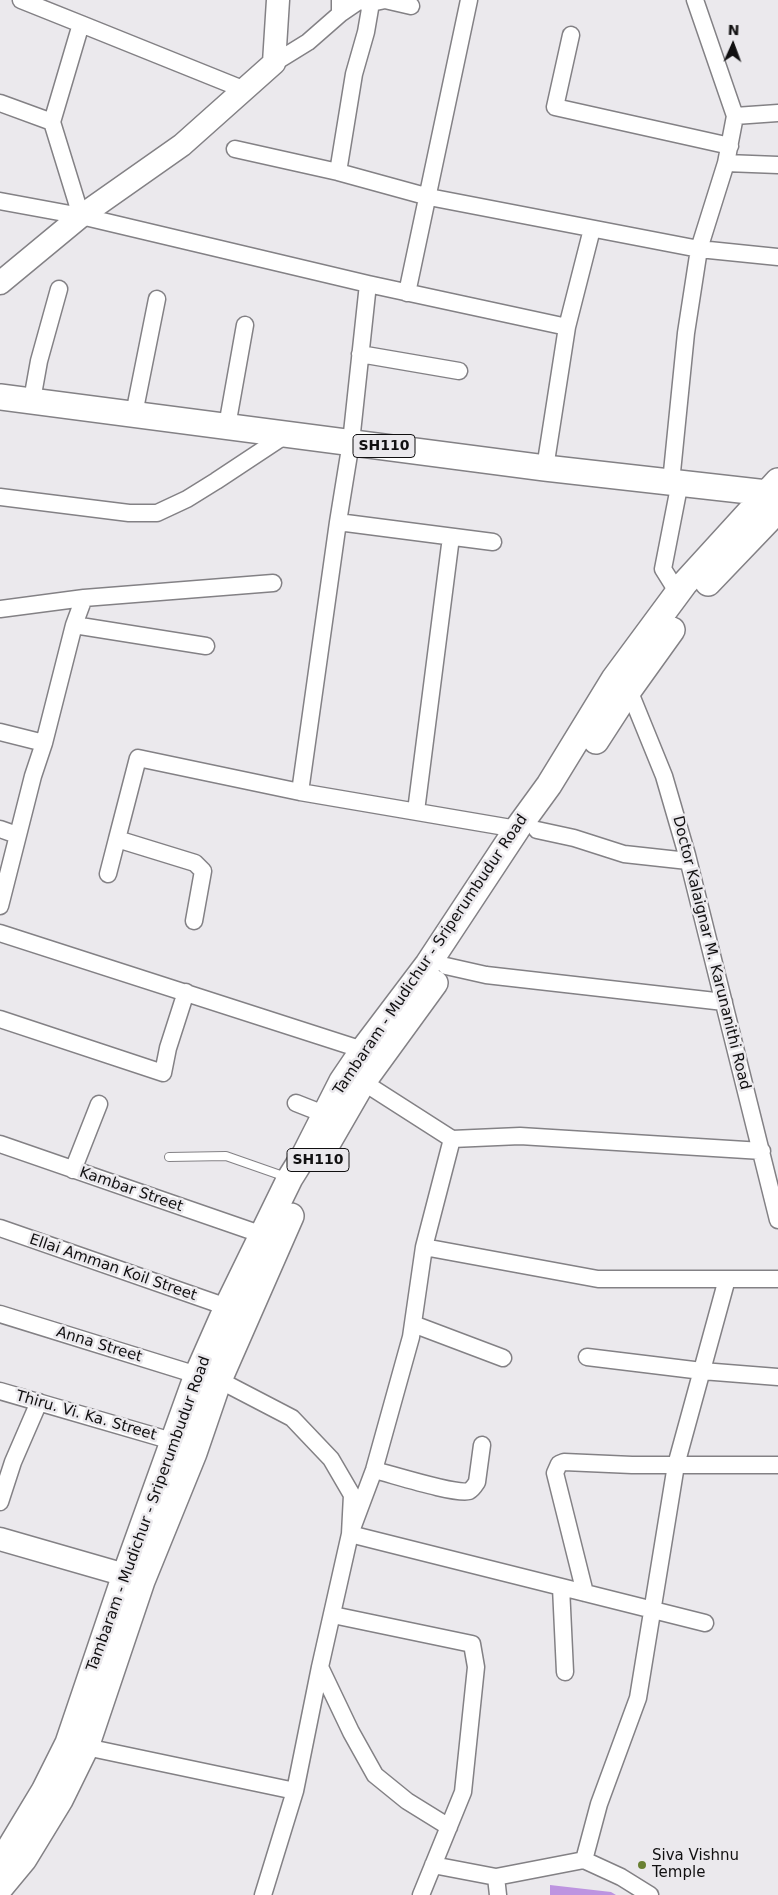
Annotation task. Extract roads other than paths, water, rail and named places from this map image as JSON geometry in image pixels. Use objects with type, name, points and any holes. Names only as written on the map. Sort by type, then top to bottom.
[{"type":"main road","name":"SH110","points":[[0,397],[545,468],[676,482],[775,499]]},
{"type":"main road","name":"Tambaram - Mudichur - Sriperumbudur Road","points":[[622,684],[678,593],[775,499]]},
{"type":"main road","name":"Tambaram - Mudichur - Sriperumbudur Road","points":[[0,1860],[44,1791],[68,1744],[172,1441],[208,1378],[314,1167],[364,1082],[446,966],[527,829],[549,785],[622,684],[775,499]]},
{"type":"main road","name":"Tambaram - Mudichur - Sriperumbudur Road","points":[[0,1888],[24,1859],[60,1800],[86,1747],[142,1581],[194,1453],[208,1378],[227,1307],[290,1178],[305,1154],[342,1081],[363,1050],[527,829]]},
{"type":"street","points":[[21,0],[245,90]]},
{"type":"street","points":[[274,63],[278,0]]},
{"type":"street","points":[[0,283],[81,216],[182,145],[274,63],[308,42],[340,7],[359,1],[372,3],[385,0],[412,6]]},
{"type":"street","points":[[408,293],[469,0]]},
{"type":"street","points":[[678,593],[663,569],[676,482],[686,333],[699,249],[726,163],[735,116],[695,0]]},
{"type":"street","points":[[338,172],[354,74],[372,3]]},
{"type":"street","points":[[81,24],[52,122],[81,216]]},
{"type":"street","points":[[570,35],[554,107],[730,146]]},
{"type":"street","points":[[0,103],[52,122]]},
{"type":"street","points":[[735,116],[778,113]]},
{"type":"street","points":[[235,150],[338,172],[429,197],[699,249],[778,257]]},
{"type":"street","points":[[726,163],[778,165]]},
{"type":"street","points":[[0,201],[81,216],[368,284],[567,326]]},
{"type":"street","points":[[545,468],[567,326],[592,229]]},
{"type":"street","points":[[300,792],[351,442],[368,284]]},
{"type":"street","points":[[32,400],[39,361],[59,289]]},
{"type":"street","points":[[134,414],[156,299]]},
{"type":"street","points":[[227,426],[245,325]]},
{"type":"street","points":[[360,354],[459,371]]},
{"type":"street","points":[[0,497],[128,513],[157,513],[216,482],[287,434]]},
{"type":"street","points":[[338,522],[493,542]]},
{"type":"street","points":[[416,811],[451,537]]},
{"type":"street","points":[[0,608],[84,598],[273,583]]},
{"type":"street","points":[[0,906],[17,835],[44,743],[74,625],[84,598]]},
{"type":"street","points":[[74,625],[206,646]]},
{"type":"street","name":"Doctor Kalaignar M. Karunanithi Road","points":[[622,684],[664,776],[688,861],[778,1220]]},
{"type":"street","points":[[0,732],[44,743]]},
{"type":"street","points":[[108,874],[138,758],[300,792],[574,838],[624,854],[688,861]]},
{"type":"street","points":[[0,829],[17,835]]},
{"type":"street","points":[[117,839],[195,863],[203,871],[194,921]]},
{"type":"street","points":[[0,932],[363,1050]]},
{"type":"street","points":[[446,966],[486,975],[724,1002]]},
{"type":"street","points":[[0,1019],[163,1073],[168,1048],[186,992]]},
{"type":"street","points":[[364,1082],[452,1139],[520,1136],[762,1152]]},
{"type":"street","points":[[296,1103],[324,1114]]},
{"type":"street","points":[[73,1170],[99,1104]]},
{"type":"street","points":[[263,1895],[295,1790],[350,1534],[374,1470],[411,1337],[424,1248],[452,1139]]},
{"type":"street","name":"Kambar Street","points":[[0,1144],[263,1235]]},
{"type":"street","name":"Ellai Amman Koil Street","points":[[0,1228],[227,1307]]},
{"type":"street","points":[[424,1248],[598,1279],[778,1279]]},
{"type":"street","points":[[584,1860],[599,1804],[638,1698],[676,1465],[727,1279]]},
{"type":"street","name":"Anna Street","points":[[0,1314],[208,1378],[292,1418],[331,1459],[352,1495],[350,1534]]},
{"type":"street","points":[[413,1324],[503,1358]]},
{"type":"street","points":[[587,1357],[702,1372],[778,1377]]},
{"type":"street","name":"Thiru. Vi. Ka. Street","points":[[0,1391],[172,1441]]},
{"type":"street","points":[[0,1502],[6,1460],[39,1402]]},
{"type":"street","points":[[374,1470],[453,1490],[469,1491],[476,1482],[482,1445]]},
{"type":"street","points":[[586,1593],[555,1473],[558,1464],[564,1462],[778,1465]]},
{"type":"street","points":[[350,1534],[705,1623]]},
{"type":"street","points":[[0,1539],[125,1575]]},
{"type":"street","points":[[561,1587],[565,1672]]},
{"type":"street","points":[[332,1615],[472,1644],[476,1667],[463,1792],[421,1895]]},
{"type":"street","points":[[320,1667],[351,1732],[375,1775],[408,1801],[449,1827]]},
{"type":"street","points":[[86,1747],[295,1790]]},
{"type":"street","points":[[433,1865],[496,1877],[584,1860],[621,1877],[650,1895]]},
{"type":"street","points":[[496,1877],[498,1895]]},
{"type":"lane","points":[[169,1157],[226,1156],[290,1178]]},
{"type":"place","name":"Siva Vishnu Temple","points":[[642,1865]]}]
